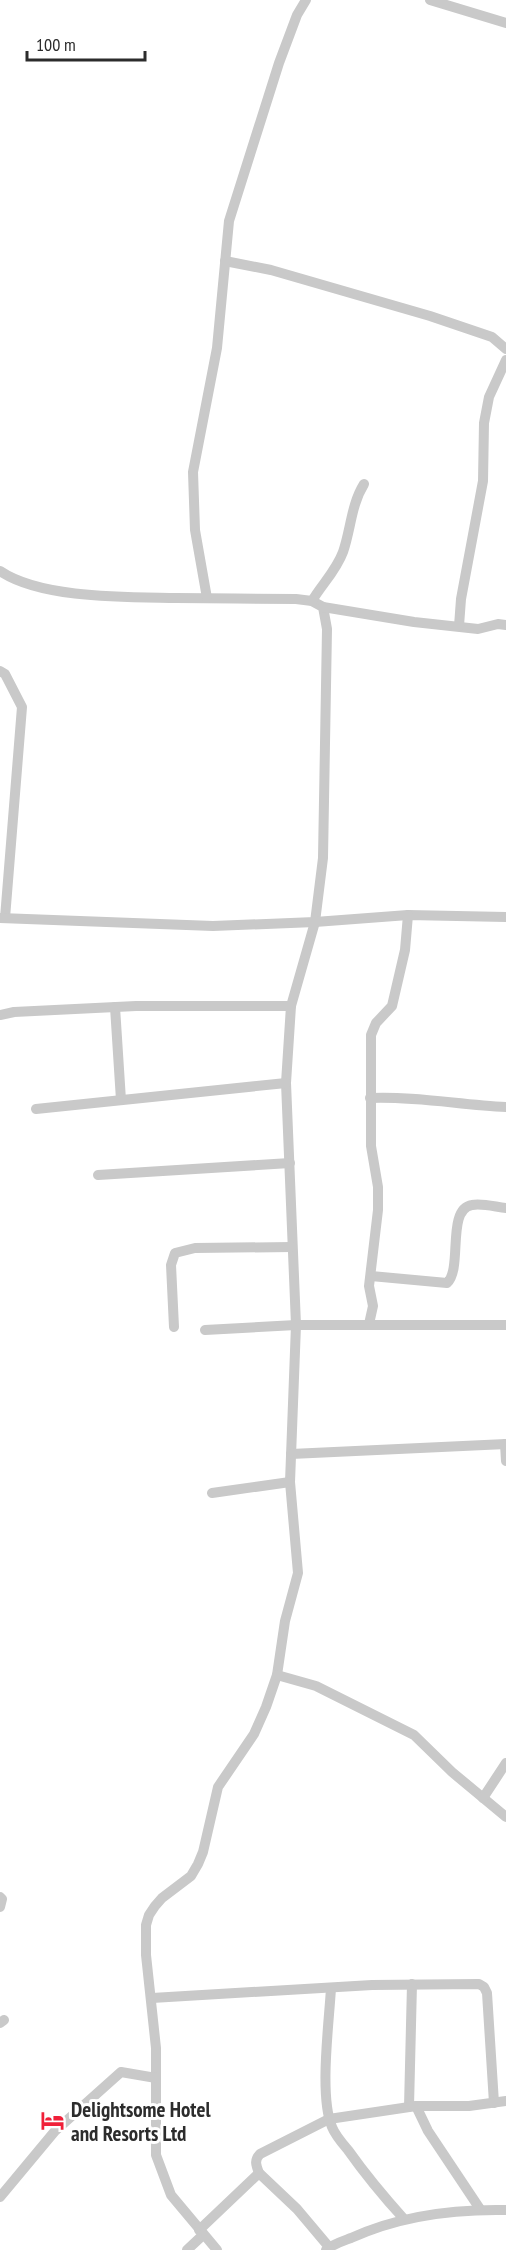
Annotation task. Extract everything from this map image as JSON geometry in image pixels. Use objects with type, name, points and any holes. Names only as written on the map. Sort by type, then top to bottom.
[{"type":"street","points":[[207,598],[195,530],[193,472],[217,348],[230,221],[279,63],[297,15],[306,0]]},
{"type":"street","points":[[430,0],[506,24]]},
{"type":"street","points":[[225,261],[271,270],[430,316],[492,337],[506,349]]},
{"type":"street","points":[[459,626],[461,599],[483,481],[484,423],[489,397],[506,360]]},
{"type":"street","points":[[312,601],[320,587],[335,570],[356,497],[364,484]]},
{"type":"street","points":[[0,571],[26,582],[81,594],[113,597],[296,599],[312,601],[323,607],[414,622],[478,628],[498,624],[506,625]]},
{"type":"street","points":[[217,2250],[171,2194],[156,2155],[156,2078],[152,1998],[146,1955],[146,1925],[149,1915],[162,1898],[191,1876],[198,1864],[203,1852],[218,1786],[254,1734],[266,1707],[277,1675],[285,1621],[298,1573],[290,1482],[296,1325],[286,1083],[291,1006],[315,922],[323,858],[327,629],[323,607]]},
{"type":"street","points":[[0,671],[5,674],[22,707],[2,918],[213,926],[408,915],[506,917]]},
{"type":"street","points":[[369,1324],[373,1306],[369,1286],[377,1232],[378,1198],[371,1146],[371,1035],[375,1023],[392,1006],[405,950],[408,915]]},
{"type":"street","points":[[0,1015],[14,1012],[115,1007],[291,1006]]},
{"type":"street","points":[[115,1007],[121,1100]]},
{"type":"street","points":[[36,1108],[286,1083]]},
{"type":"street","points":[[370,1098],[405,1096],[469,1105],[506,1107]]},
{"type":"street","points":[[98,1175],[290,1163]]},
{"type":"street","points":[[371,1276],[447,1283],[453,1276],[457,1233],[460,1215],[464,1209],[473,1205],[506,1208]]},
{"type":"street","points":[[174,1327],[171,1265],[175,1252],[195,1248],[292,1247]]},
{"type":"street","points":[[205,1330],[296,1325],[506,1325]]},
{"type":"street","points":[[291,1454],[505,1444],[506,1461]]},
{"type":"street","points":[[212,1493],[290,1482]]},
{"type":"street","points":[[277,1675],[316,1686],[414,1735],[452,1772],[506,1817]]},
{"type":"street","points":[[483,1798],[506,1763]]},
{"type":"street","points":[[0,1897],[2,1899],[0,1907]]},
{"type":"street","points":[[412,1984],[412,2106],[480,2209]]},
{"type":"street","points":[[152,1998],[305,1988],[479,1984],[487,1993],[494,2103]]},
{"type":"street","points":[[331,1988],[327,2063],[329,2118],[333,2130],[357,2163],[404,2219]]},
{"type":"street","points":[[0,2197],[55,2132],[121,2072],[156,2078]]},
{"type":"street","points":[[506,2101],[469,2106],[412,2106],[329,2118],[256,2158],[259,2173],[297,2209],[328,2249],[381,2226],[404,2219],[480,2209],[506,2210]]},
{"type":"street","points":[[187,2250],[259,2173]]},
{"type":"place","name":"Delightsome Hotel and Resorts Ltd","points":[[53,2121]]}]
